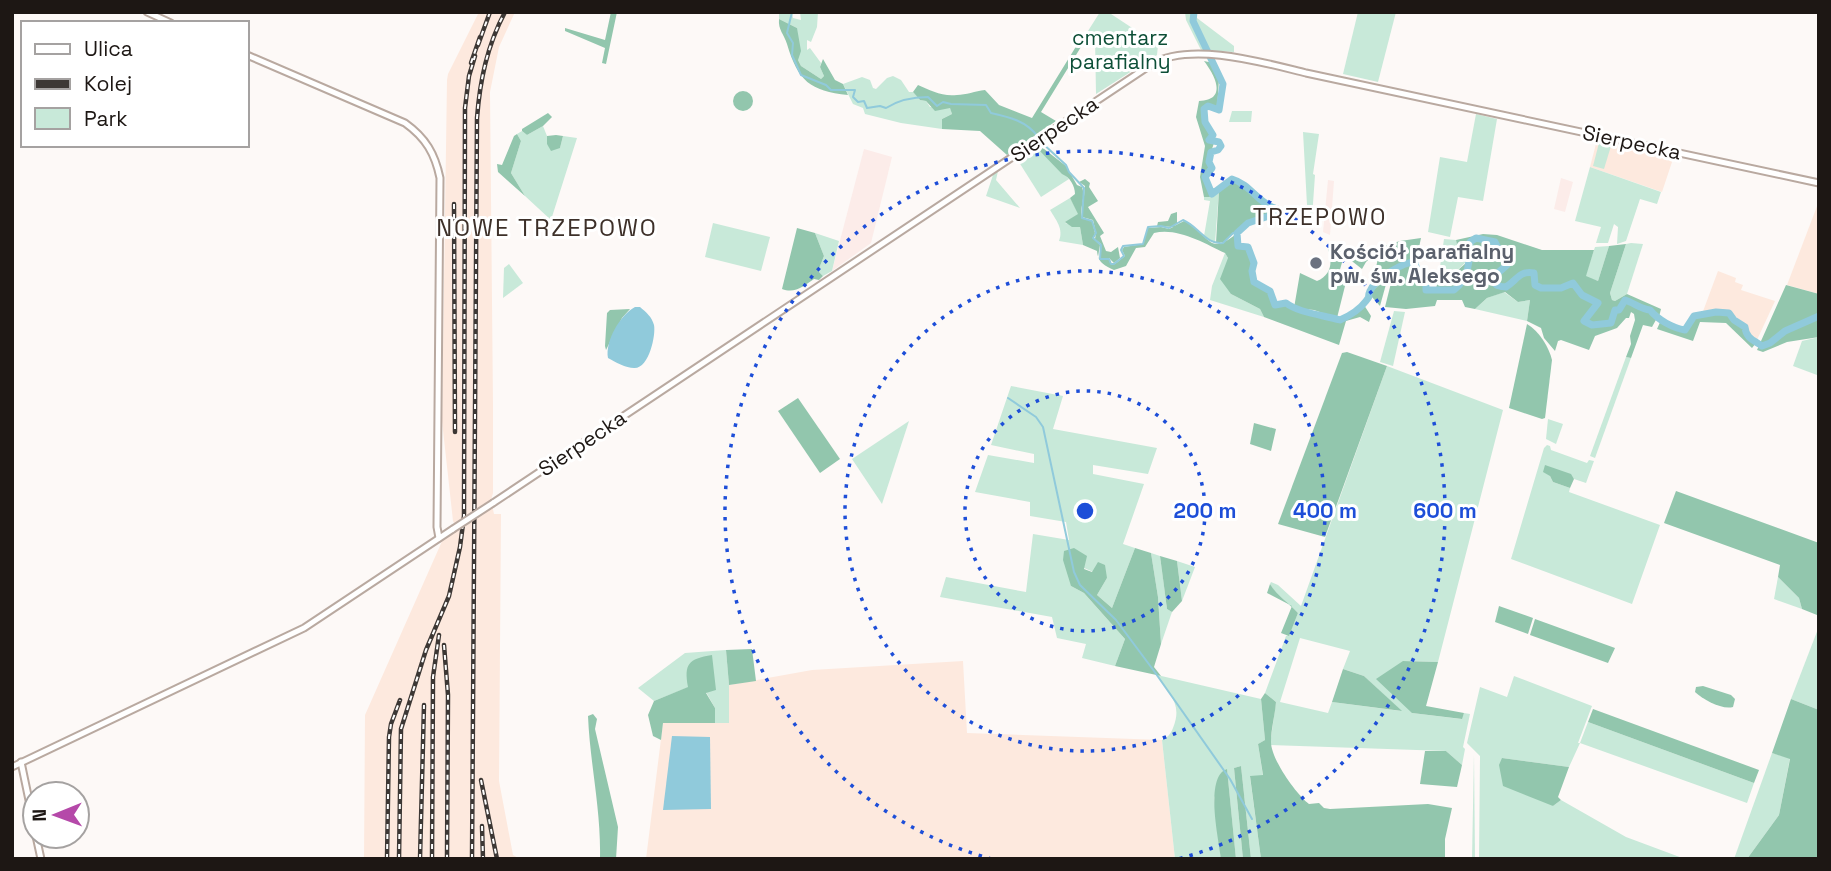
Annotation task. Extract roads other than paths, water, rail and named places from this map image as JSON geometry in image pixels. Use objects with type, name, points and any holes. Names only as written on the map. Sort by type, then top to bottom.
[{"type":"street","points":[[147,12],[167,21]]},
{"type":"street","name":"Sierpecka","points":[[12,767],[304,628],[1158,60],[1177,54],[1257,60],[1306,73],[1819,183]]},
{"type":"street","points":[[248,55],[405,123],[425,140],[433,152],[440,178],[439,538]]},
{"type":"street","points":[[21,762],[25,780]]},
{"type":"water","points":[[635,307],[640,307],[649,315],[654,330],[653,343],[644,363],[634,368],[608,358],[608,351],[615,329]]},
{"type":"water","points":[[672,736],[710,737],[711,809],[663,810]]},
{"type":"waterway","points":[[792,12],[787,33],[793,43],[792,55],[801,75],[826,85],[831,90],[855,90],[853,97],[858,102],[864,101],[867,108],[886,108],[906,100],[928,97],[937,106],[943,102],[986,105],[991,113],[1023,123],[1038,137]]},
{"type":"waterway","points":[[1194,12],[1193,21],[1223,84],[1219,110],[1208,106],[1204,109],[1205,122],[1213,135],[1209,140],[1219,142],[1221,146],[1211,152],[1209,162],[1212,168],[1205,177],[1212,194],[1232,179],[1275,208],[1272,217],[1248,223],[1237,233],[1238,246],[1248,247],[1254,263],[1254,282],[1270,291],[1275,305],[1286,303],[1304,311],[1340,320],[1364,304],[1373,286],[1383,277],[1415,262],[1426,278],[1426,290],[1454,290],[1466,274],[1470,242],[1476,238],[1495,242],[1507,265],[1492,278],[1495,284],[1506,287],[1522,274],[1529,272],[1534,273],[1535,285],[1541,288],[1561,288],[1573,283],[1582,295],[1598,303],[1584,321],[1592,325],[1611,323],[1615,310],[1619,310],[1625,300],[1650,310],[1657,317],[1685,330],[1694,316],[1716,312],[1729,313],[1745,327],[1750,338],[1762,346],[1785,331],[1819,316]]},
{"type":"waterway","points":[[1041,142],[1066,165],[1084,188],[1082,218],[1092,221],[1096,233],[1093,238],[1101,245],[1100,259],[1109,259],[1111,264],[1114,264],[1124,256],[1121,250],[1123,246],[1143,244],[1148,227],[1169,228],[1183,220],[1217,243],[1223,243],[1233,233],[1237,233]]},
{"type":"waterway","points":[[1008,398],[1036,417],[1043,427],[1074,572],[1080,585],[1116,620],[1154,671],[1230,779],[1252,819]]},
{"type":"railway","points":[[478,45],[490,12]]},
{"type":"railway","points":[[472,859],[477,118],[485,64],[505,12]]},
{"type":"railway","points":[[471,63],[480,37]]},
{"type":"railway","points":[[399,859],[401,729],[426,650],[449,596],[464,516],[465,108],[469,76],[475,56]]},
{"type":"railway","points":[[454,204],[455,432]]},
{"type":"railway","points":[[432,859],[433,677],[439,635]]},
{"type":"railway","points":[[444,645],[448,695],[447,859]]},
{"type":"railway","points":[[387,859],[389,737],[400,700]]},
{"type":"railway","points":[[420,859],[424,705]]},
{"type":"railway","points":[[481,780],[497,859]]},
{"type":"railway","points":[[482,826],[483,859]]},
{"type":"place","name":"Kościół parafialny pw. św. Aleksego","points":[[1316,263]]},
{"type":"district","name":"TRZEPOWO","points":[[1320,217]]},
{"type":"district","name":"NOWE TRZEPOWO","points":[[547,227]]},
{"type":"park label","name":"cmentarz parafialny","points":[[1120,49]]}]
